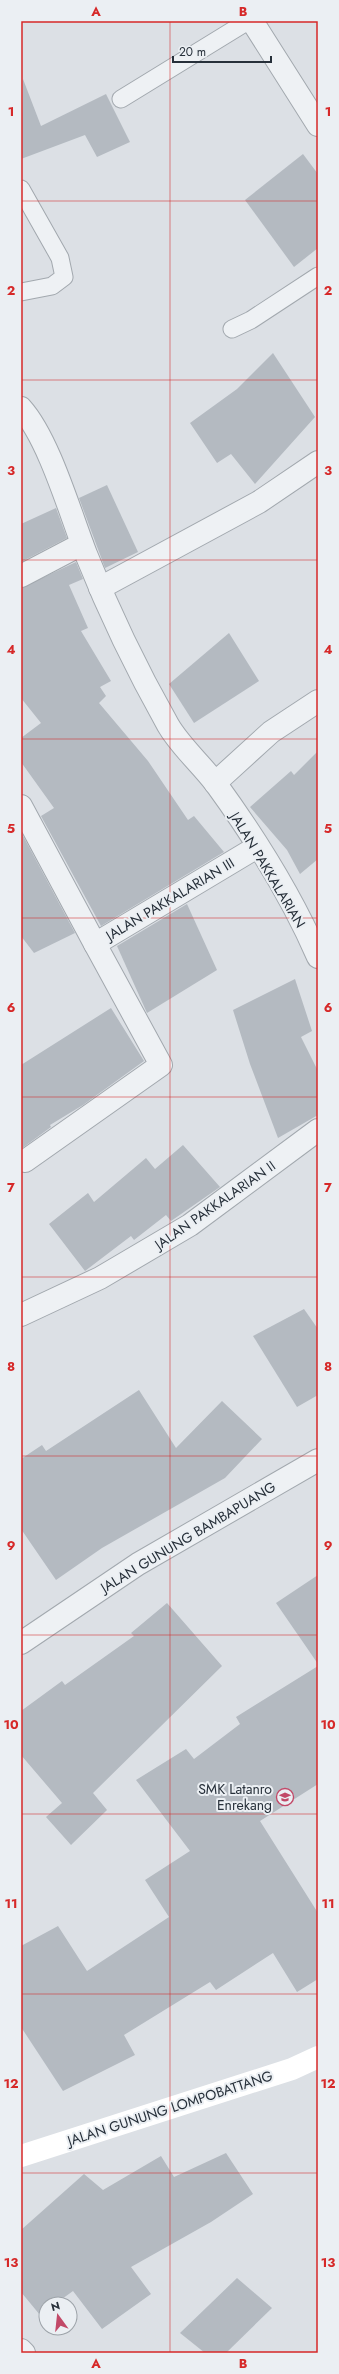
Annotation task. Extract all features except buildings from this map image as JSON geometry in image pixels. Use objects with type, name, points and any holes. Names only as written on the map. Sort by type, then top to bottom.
[{"type":"main road","name":"JALAN GUNUNG LOMPOBATTANG","points":[[21,2156],[292,2069],[318,2057]]},
{"type":"street","points":[[252,21],[318,125]]},
{"type":"street","name":"JALAN PAKKALARIAN","points":[[21,408],[28,415],[49,458],[100,588],[169,727],[216,783],[292,905],[318,957]]},
{"type":"street","points":[[100,588],[259,502],[318,462]]},
{"type":"street","points":[[21,576],[82,544]]},
{"type":"street","points":[[216,783],[271,732],[318,701]]},
{"type":"street","name":"JALAN PAKKALARIAN III","points":[[21,806],[95,944],[257,847]]},
{"type":"street","points":[[25,1161],[161,1065],[95,944]]},
{"type":"street","name":"JALAN PAKKALARIAN II","points":[[21,1315],[100,1278],[190,1225],[318,1130]]},
{"type":"street","name":"JALAN GUNUNG BAMBAPUANG","points":[[21,1643],[138,1564],[318,1460]]},
{"type":"street","points":[[21,2350],[24,2353]]},
{"type":"lane","points":[[122,99],[248,21]]},
{"type":"lane","points":[[21,189],[60,258],[64,276],[52,286],[21,292]]},
{"type":"lane","points":[[232,329],[251,320],[318,276]]},
{"type":"place","name":"SMK Latanro Enrekang","points":[[285,1797]]}]
